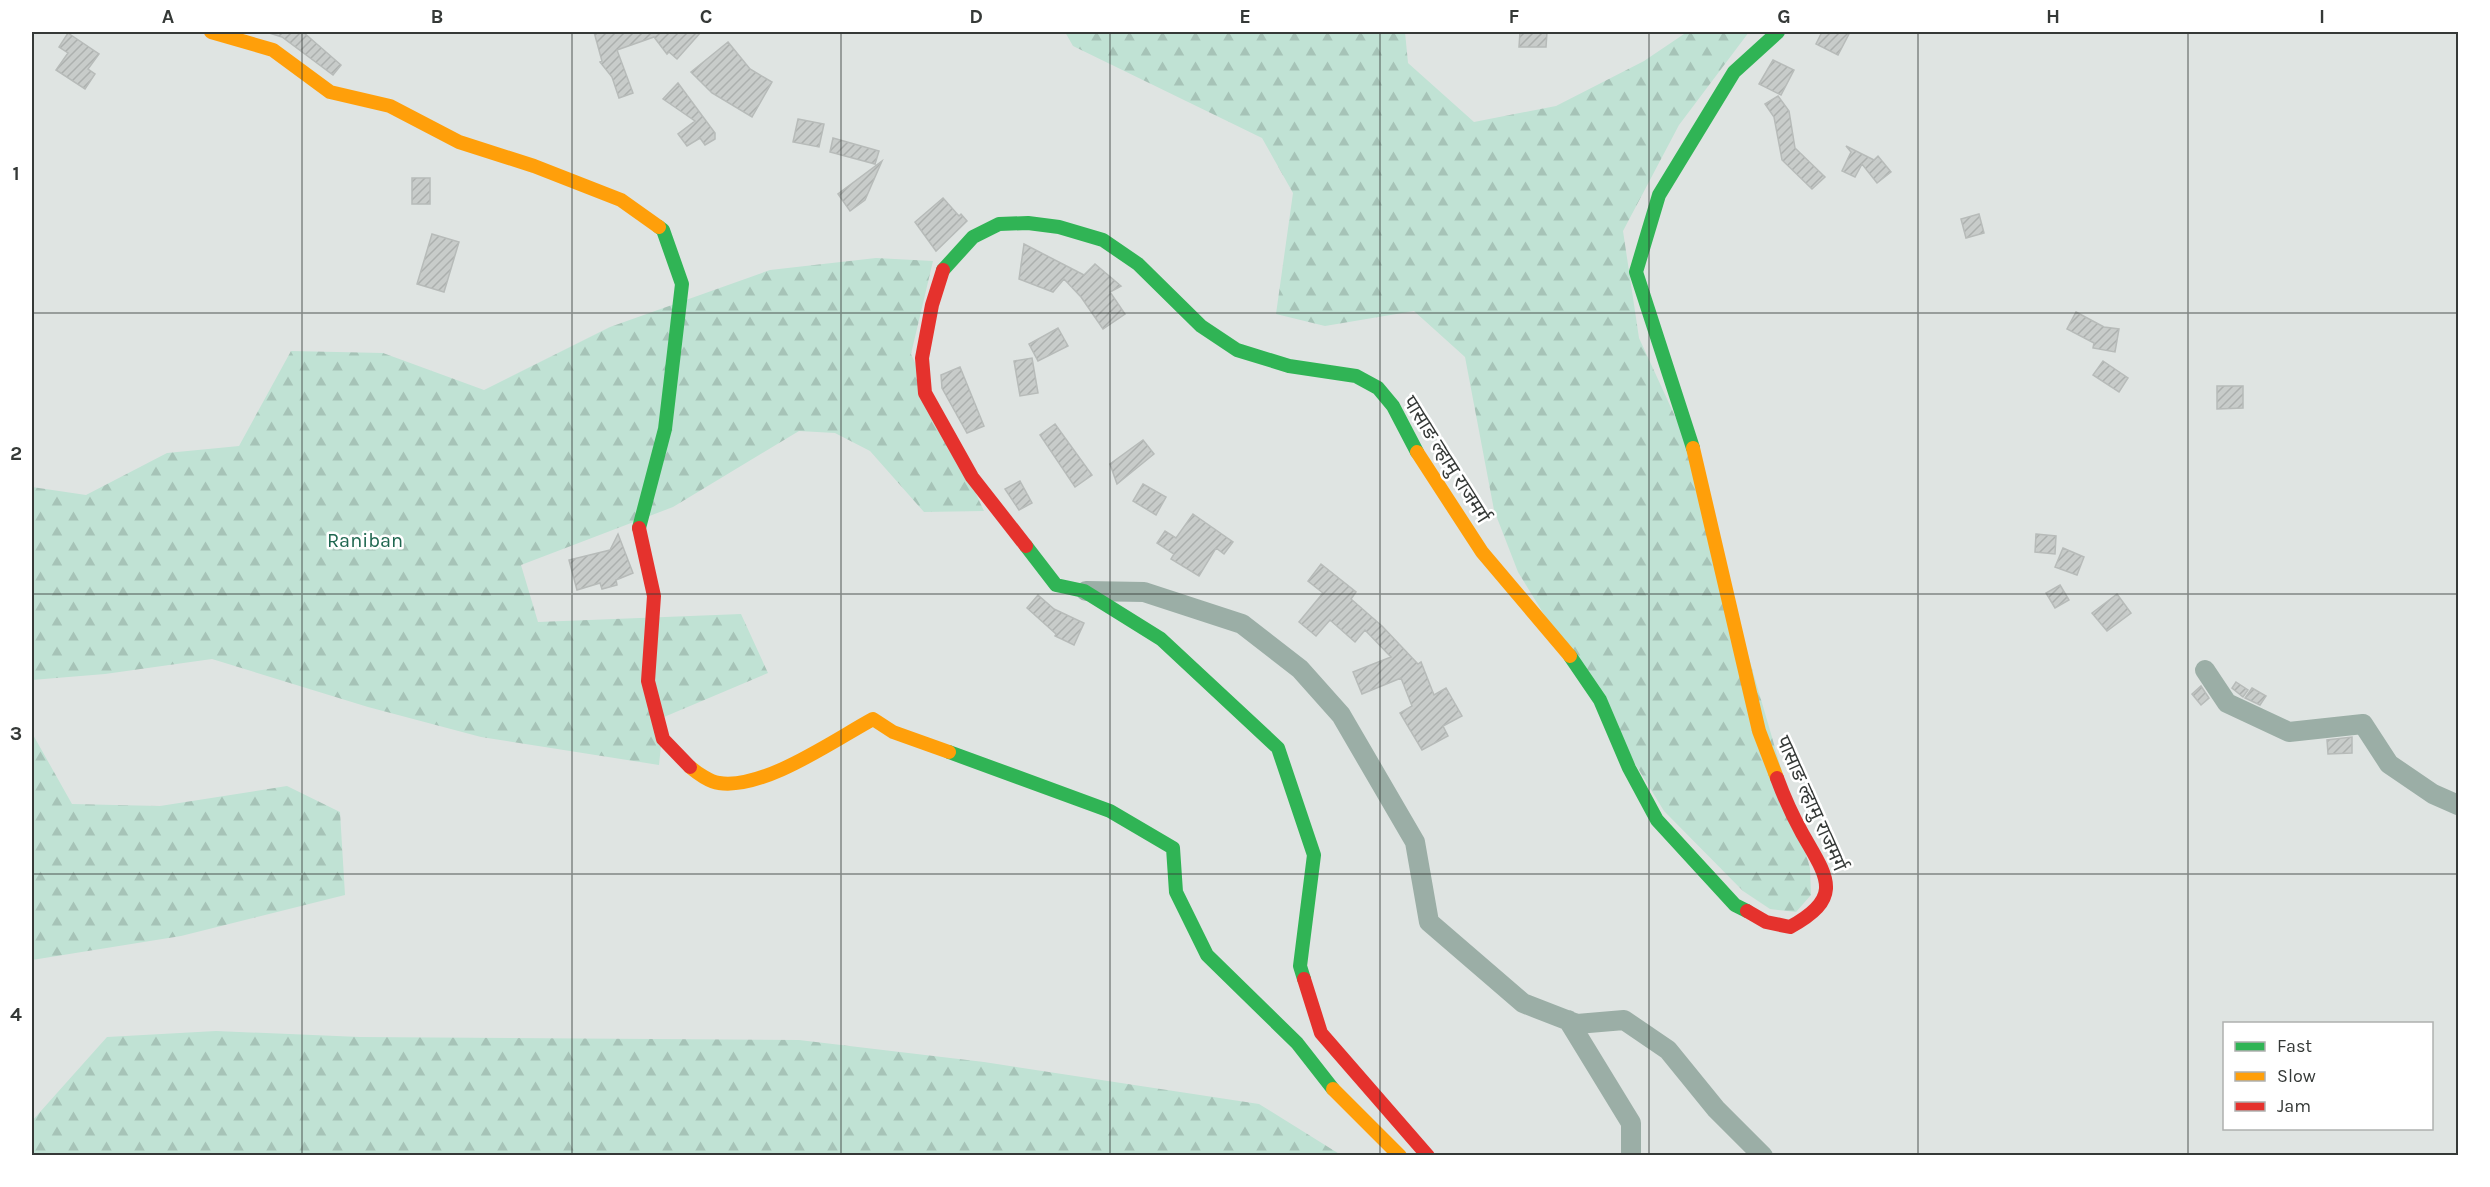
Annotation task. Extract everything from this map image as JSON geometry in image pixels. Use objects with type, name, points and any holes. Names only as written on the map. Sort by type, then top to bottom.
[{"type":"main road","points":[[211,32],[273,50],[330,92],[390,106],[459,142],[534,166],[621,200],[663,230],[682,284],[665,429],[638,525],[654,596],[648,681],[663,739],[693,770],[718,783],[747,782],[785,767],[873,718],[893,732],[1110,811],[1173,848],[1176,892],[1207,955],[1297,1043],[1342,1102],[1400,1155]]},
{"type":"main road","name":"पासाङ ल्हामु राजमर्ग","points":[[1428,1155],[1322,1033],[1300,966],[1314,855],[1278,748],[1161,639],[1084,591],[1056,585],[972,477],[925,393],[922,358],[932,305],[943,269],[973,237],[999,224],[1028,223],[1059,227],[1103,240],[1138,264],[1201,326],[1237,350],[1289,366],[1356,376],[1378,388],[1393,406],[1412,445],[1482,552],[1581,672],[1600,700],[1629,768],[1657,820],[1736,905],[1766,922],[1790,927],[1819,909],[1828,885],[1826,874],[1790,812],[1759,731],[1689,429],[1636,272],[1659,195],[1734,72],[1778,32]]},
{"type":"street","points":[[1084,591],[1144,592],[1242,624],[1300,669],[1341,715],[1415,842],[1429,922],[1523,1003],[1577,1024],[1624,1020],[1668,1050],[1716,1109],[1763,1155]]},
{"type":"street","points":[[2205,670],[2227,703],[2289,732],[2363,724],[2389,764],[2433,794],[2458,805]]},
{"type":"street","points":[[1568,1020],[1631,1124],[1631,1155]]},
{"type":"green space","points":[[1065,32],[1405,32],[1408,63],[1474,122],[1556,106],[1644,61],[1687,32],[1749,32],[1679,125],[1623,231],[1639,338],[1685,438],[1810,868],[1811,895],[1796,912],[1770,909],[1743,891],[1664,811],[1518,572],[1494,510],[1465,357],[1414,311],[1325,326],[1276,314],[1293,193],[1262,138],[1073,46]]},
{"type":"green space","name":"Raniban","points":[[876,258],[933,261],[911,354],[984,511],[924,512],[870,451],[835,433],[799,431],[673,507],[521,565],[538,622],[741,614],[768,673],[664,717],[659,765],[481,737],[368,707],[212,659],[105,674],[32,680],[32,487],[86,495],[167,453],[239,446],[291,351],[383,353],[484,390],[610,327],[770,270]]},
{"type":"green space","points":[[32,733],[72,804],[160,806],[287,786],[340,812],[345,895],[181,936],[32,960]]},
{"type":"green space","points":[[216,1031],[360,1037],[799,1040],[984,1062],[1259,1104],[1341,1155],[32,1155],[32,1121],[107,1037]]},
{"type":"building","points":[[266,32],[303,32],[341,65],[333,75],[282,37]]},
{"type":"building","points":[[594,32],[701,32],[677,59],[669,52],[667,54],[654,37],[617,50],[633,93],[619,98],[612,77],[600,62],[602,61]]},
{"type":"building","points":[[1520,32],[1547,32],[1546,47],[1519,47]]},
{"type":"building","points":[[1822,32],[1850,32],[1838,55],[1816,44]]},
{"type":"building","points":[[68,33],[99,54],[88,69],[95,74],[85,89],[56,70],[68,53],[59,47]]},
{"type":"building","points":[[728,42],[750,69],[772,82],[752,117],[712,93],[691,72]]},
{"type":"building","points":[[1773,60],[1794,70],[1781,95],[1759,84]]},
{"type":"building","points":[[678,83],[715,133],[715,139],[705,145],[700,138],[687,146],[678,134],[695,121],[663,99]]},
{"type":"building","points":[[1778,96],[1789,111],[1795,148],[1825,177],[1812,189],[1782,160],[1774,117],[1765,104]]},
{"type":"building","points":[[798,119],[824,124],[819,147],[793,142]]},
{"type":"building","points":[[833,138],[879,151],[875,164],[830,152]]},
{"type":"building","points":[[1846,146],[1874,160],[1878,156],[1891,172],[1877,183],[1862,164],[1855,177],[1842,171],[1851,152]]},
{"type":"building","points":[[882,161],[865,200],[850,211],[838,194]]},
{"type":"building","points":[[412,178],[430,178],[430,204],[412,204]]},
{"type":"building","points":[[943,198],[959,216],[961,214],[967,221],[936,251],[915,222]]},
{"type":"building","points":[[1979,214],[1984,233],[1966,238],[1961,219]]},
{"type":"building","points":[[432,234],[459,242],[444,292],[417,284]]},
{"type":"building","points":[[1024,244],[1084,275],[1095,264],[1121,286],[1110,292],[1125,314],[1103,329],[1081,297],[1064,279],[1053,292],[1019,279]]},
{"type":"building","points":[[2076,312],[2104,327],[2119,329],[2115,352],[2093,348],[2094,343],[2067,329]]},
{"type":"building","points":[[1058,328],[1068,346],[1038,361],[1029,344]]},
{"type":"building","points":[[1032,358],[1038,393],[1020,396],[1014,361]]},
{"type":"building","points":[[2103,361],[2128,378],[2119,392],[2093,375]]},
{"type":"building","points":[[960,367],[984,426],[967,433],[942,388],[941,375]]},
{"type":"building","points":[[2217,386],[2243,386],[2243,408],[2217,409]]},
{"type":"building","points":[[1055,424],[1092,475],[1075,487],[1040,435]]},
{"type":"building","points":[[1143,440],[1154,454],[1117,484],[1110,464]]},
{"type":"building","points":[[1020,481],[1032,503],[1019,510],[1005,489]]},
{"type":"building","points":[[1143,484],[1166,497],[1156,515],[1133,501]]},
{"type":"building","points":[[1193,514],[1233,542],[1224,554],[1216,548],[1199,576],[1171,559],[1174,554],[1157,543],[1165,531],[1176,538]]},
{"type":"building","points":[[618,534],[633,573],[616,580],[617,585],[602,589],[600,583],[577,590],[569,560],[610,550]]},
{"type":"building","points":[[2036,534],[2056,536],[2055,554],[2035,552]]},
{"type":"building","points":[[2063,548],[2084,557],[2077,575],[2055,567]]},
{"type":"building","points":[[1321,564],[1356,592],[1351,599],[1382,626],[1418,664],[1421,662],[1434,695],[1446,688],[1462,716],[1443,726],[1448,736],[1422,750],[1400,713],[1412,706],[1401,678],[1362,694],[1353,672],[1391,657],[1365,630],[1355,642],[1330,620],[1316,636],[1299,622],[1323,593],[1308,581]]},
{"type":"building","points":[[2060,585],[2069,600],[2055,608],[2046,593]]},
{"type":"building","points":[[2117,594],[2131,613],[2107,631],[2092,613]]},
{"type":"building","points":[[1038,595],[1054,609],[1084,623],[1074,645],[1055,636],[1056,634],[1027,608]]},
{"type":"building","points":[[2236,682],[2248,690],[2243,697],[2232,688]]},
{"type":"building","points":[[2201,686],[2209,698],[2201,705],[2192,694]]},
{"type":"building","points":[[2252,688],[2266,696],[2260,705],[2245,698]]},
{"type":"building","points":[[2352,737],[2352,753],[2328,754],[2327,740]]},
{"type":"traffic: fast","points":[[1693,448],[1636,272],[1659,195],[1734,72],[1778,32]]},
{"type":"traffic: fast","points":[[943,270],[973,237],[999,224],[1028,223],[1059,227],[1103,240],[1138,264],[1201,326],[1237,350],[1289,366],[1356,376],[1378,388],[1393,406],[1417,452]]},
{"type":"traffic: fast","points":[[639,528],[665,429],[682,284],[663,230],[659,227]]},
{"type":"traffic: fast","points":[[1026,546],[1056,585],[1084,591],[1161,639],[1278,748],[1314,855],[1300,966],[1304,979]]},
{"type":"traffic: fast","points":[[1570,656],[1600,700],[1629,768],[1657,820],[1735,905],[1747,911]]},
{"type":"traffic: fast","points":[[949,752],[1110,811],[1173,848],[1176,892],[1207,955],[1297,1043],[1333,1089]]},
{"type":"traffic: slow","points":[[211,32],[273,50],[330,92],[390,106],[459,142],[534,166],[621,200],[659,227]]},
{"type":"traffic: slow","points":[[1693,448],[1759,731],[1777,778]]},
{"type":"traffic: slow","points":[[1417,452],[1482,552],[1570,656]]},
{"type":"traffic: slow","points":[[690,767],[708,779],[719,783],[737,783],[757,779],[798,762],[873,719],[893,732],[949,752]]},
{"type":"traffic: slow","points":[[1333,1089],[1400,1156]]},
{"type":"traffic: jam","points":[[943,270],[932,305],[922,358],[925,393],[972,477],[1026,546]]},
{"type":"traffic: jam","points":[[639,528],[654,596],[648,681],[663,739],[690,767]]},
{"type":"traffic: jam","points":[[1747,911],[1766,922],[1790,927],[1819,906],[1825,896],[1824,874],[1792,813],[1777,778]]},
{"type":"traffic: jam","points":[[1304,979],[1321,1033],[1428,1156]]}]
